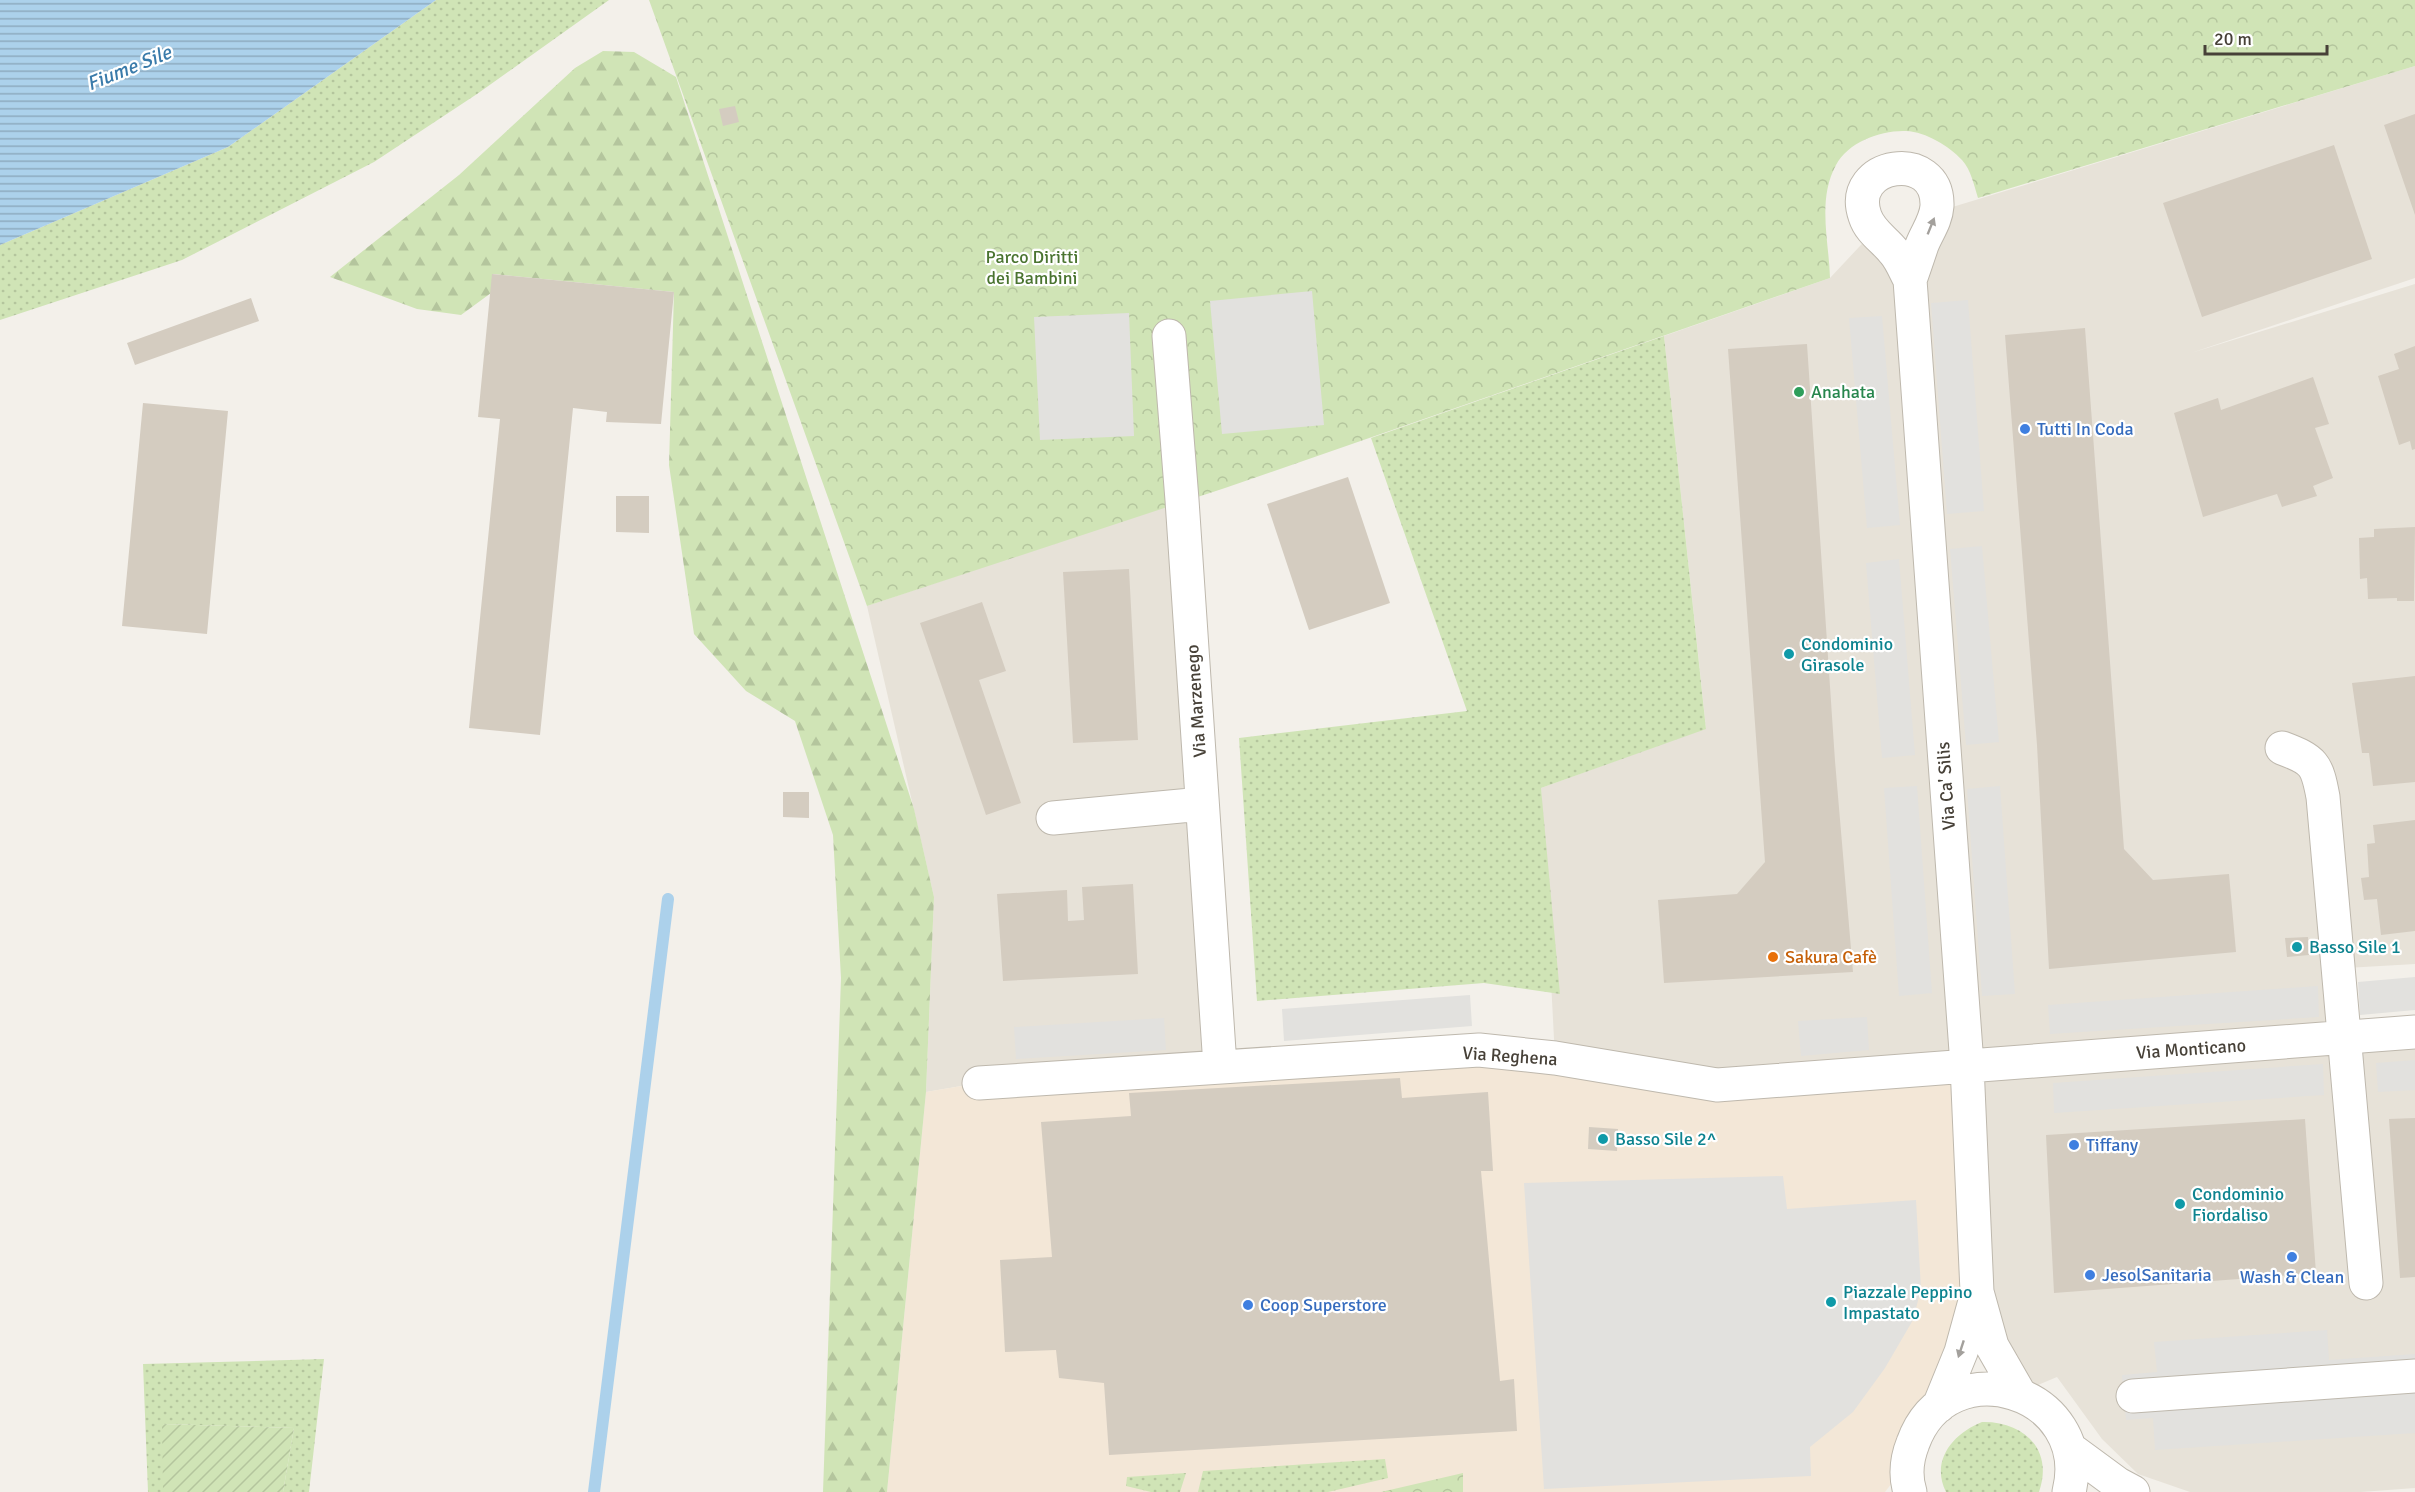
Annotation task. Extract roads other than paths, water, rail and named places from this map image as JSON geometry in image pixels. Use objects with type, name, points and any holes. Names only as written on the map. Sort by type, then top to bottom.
[{"type":"street","name":"Via Ca' Silis","points":[[1910,280],[1967,1065],[1977,1292],[1992,1346],[2019,1393]]},
{"type":"street","name":"Via Marzenego","points":[[1168,336],[1182,500],[1220,1066]]},
{"type":"street","points":[[2282,748],[2305,756],[2318,772],[2323,797],[2366,1283]]},
{"type":"street","points":[[1053,818],[1202,804]]},
{"type":"street","name":"Via Monticano","points":[[1967,1065],[2415,1032]]},
{"type":"street","name":"Via Reghena","points":[[979,1083],[1479,1050],[1556,1058],[1717,1085],[1967,1065]]},
{"type":"street","name":"Via Ca' Silis","points":[[1939,1406],[1961,1352],[1977,1292]]},
{"type":"street","points":[[2133,1396],[2415,1376]]},
{"type":"street","points":[[1885,1492],[1909,1477],[1916,1433],[1939,1406],[1959,1394],[1990,1388],[2019,1393],[2048,1412],[2063,1433],[2069,1448],[2072,1469],[2069,1492]]},
{"type":"street","points":[[2069,1448],[2133,1492]]},
{"type":"water","name":"Fiume Sile","points":[[0,0],[436,0],[228,147],[0,245]]},
{"type":"waterway","points":[[594,1492],[668,899]]},
{"type":"place","name":"Anahata","points":[[1799,392]]},
{"type":"place","name":"Tutti In Coda","points":[[2025,429]]},
{"type":"place","name":"Condominio Girasole","points":[[1789,654]]},
{"type":"place","name":"Basso Sile 1","points":[[2297,947]]},
{"type":"place","name":"Sakura Cafè","points":[[1773,957]]},
{"type":"place","name":"Basso Sile 2^","points":[[1603,1139]]},
{"type":"place","name":"Tiffany","points":[[2074,1145]]},
{"type":"place","name":"Condominio Fiordaliso","points":[[2180,1204]]},
{"type":"place","name":"Wash & Clean","points":[[2292,1257]]},
{"type":"place","name":"JesolSanitaria","points":[[2090,1275]]},
{"type":"place","name":"Piazzale Peppino Impastato","points":[[1831,1302]]},
{"type":"place","name":"Coop Superstore","points":[[1248,1305]]},
{"type":"park label","name":"Parco Diritti dei Bambini","points":[[1032,267]]}]
